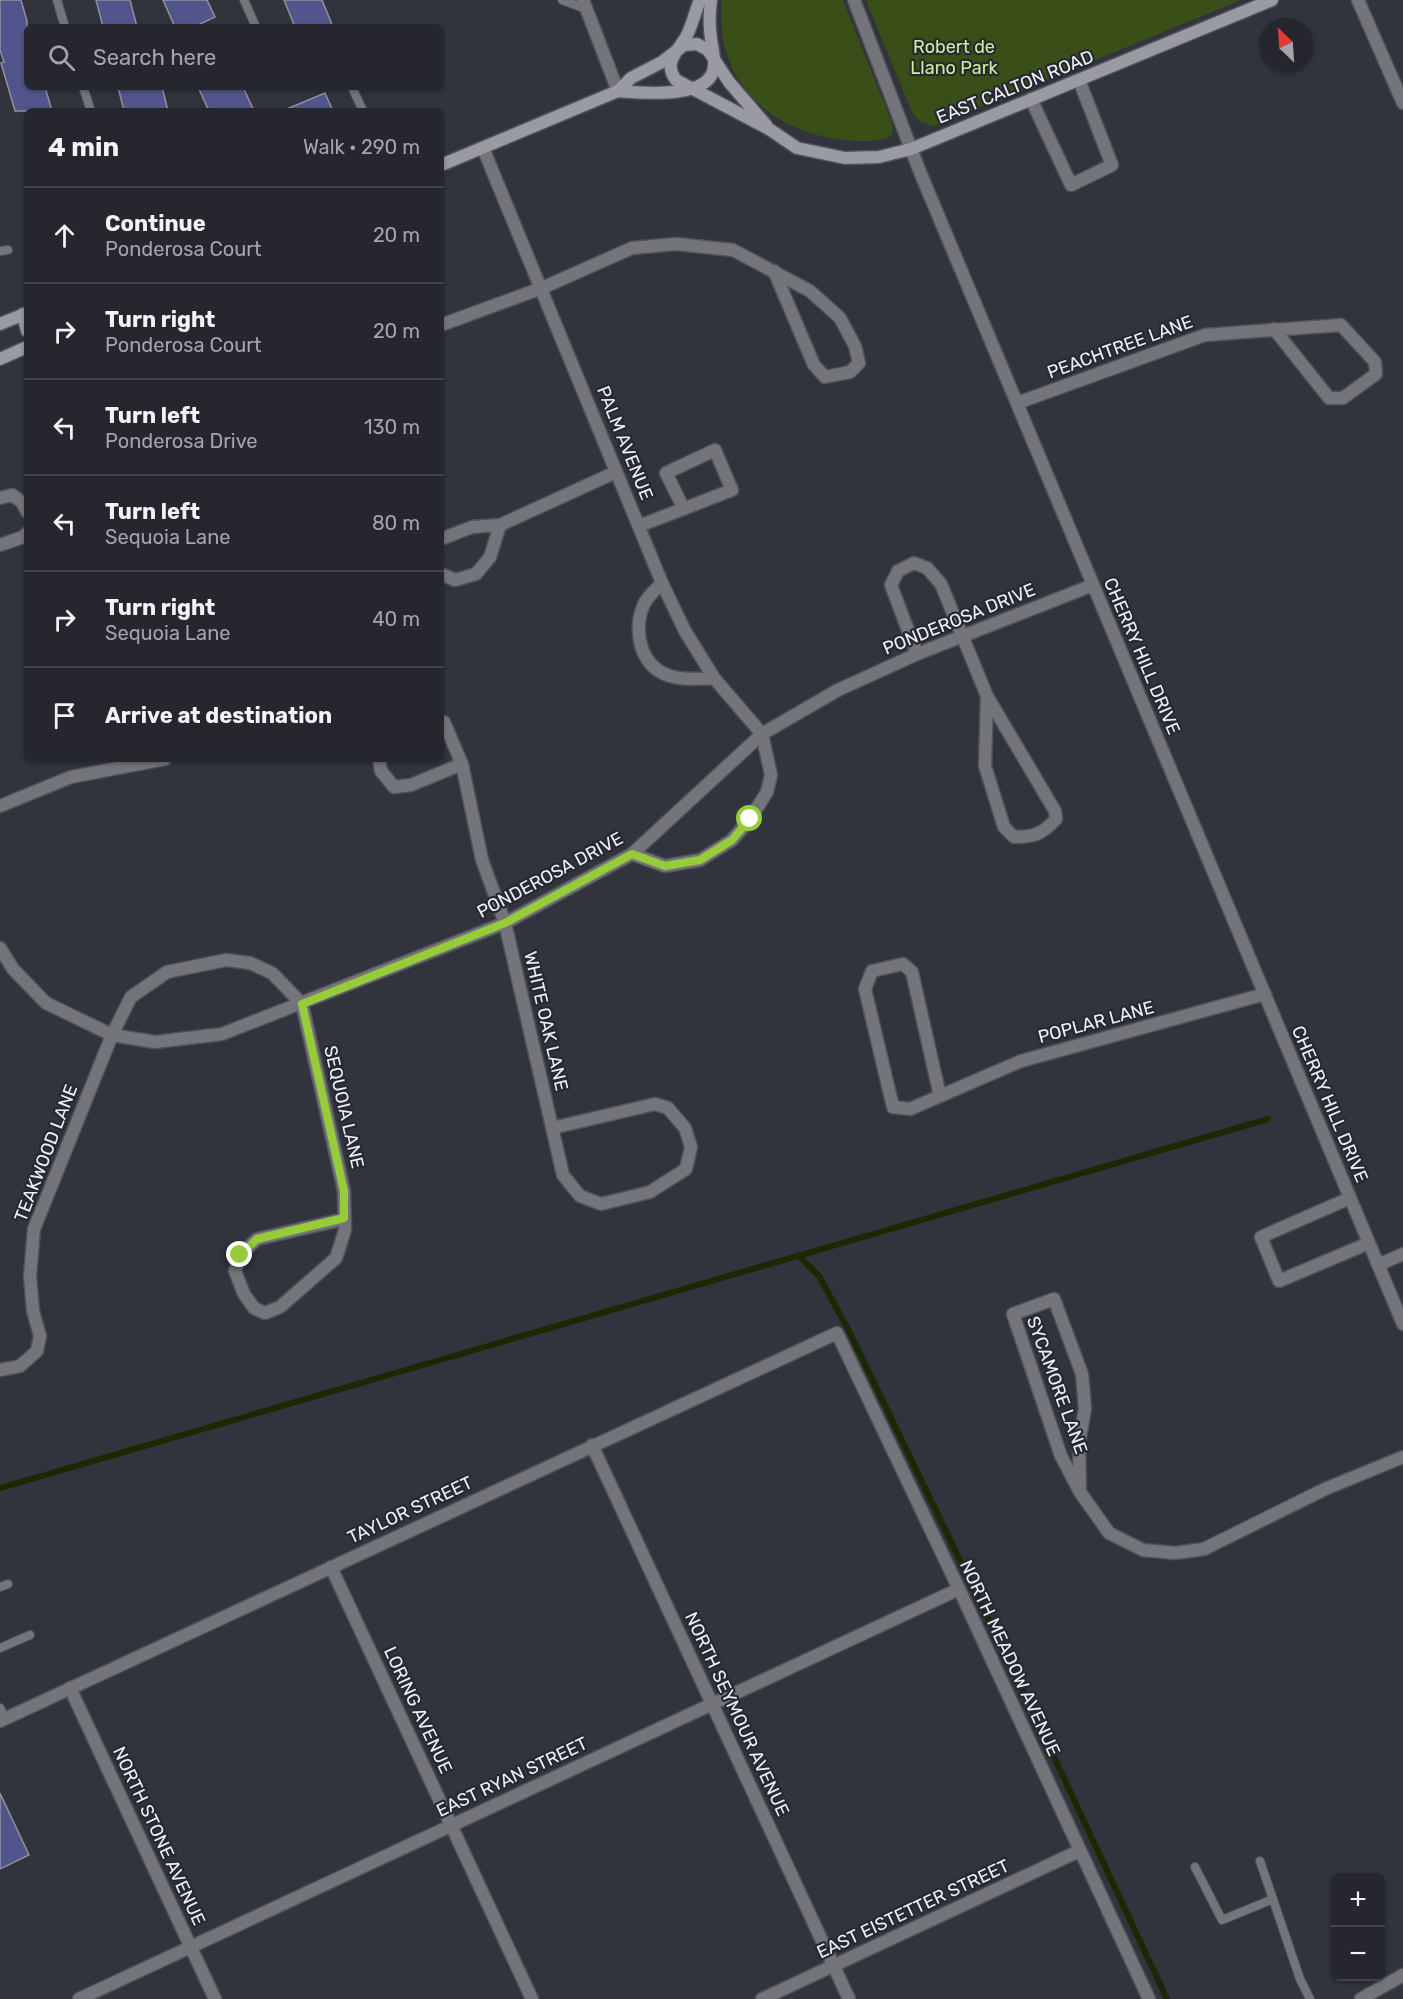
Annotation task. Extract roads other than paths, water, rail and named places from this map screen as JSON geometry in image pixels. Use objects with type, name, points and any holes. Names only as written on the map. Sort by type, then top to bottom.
[{"type":"main road","points":[[689,88],[676,80],[671,72],[671,61],[686,36],[700,0]]},
{"type":"main road","points":[[618,91],[669,93],[708,81],[713,72],[714,58],[710,28],[711,0]]},
{"type":"main road","name":"EAST CALTON ROAD","points":[[689,88],[769,129],[797,148],[844,158],[879,158],[910,149],[1272,0]]},
{"type":"main road","points":[[444,164],[618,91],[631,78],[662,62],[684,45],[703,46],[714,58]]},
{"type":"main road","name":"EAST CALTON ROAD","points":[[714,58],[729,82],[769,129]]},
{"type":"main road","points":[[0,324],[24,314]]},
{"type":"main road","points":[[0,359],[24,348]]},
{"type":"street","name":"CHERRY HILL DRIVE","points":[[854,0],[910,149],[1403,1324]]},
{"type":"street","points":[[1358,0],[1403,103]]},
{"type":"street","points":[[584,4],[618,91]]},
{"type":"street","points":[[1031,99],[1071,185],[1112,165],[1079,80]]},
{"type":"street","name":"PALM AVENUE","points":[[483,148],[662,583],[685,631],[714,678],[762,734]]},
{"type":"street","points":[[444,325],[542,288],[632,248],[676,244],[733,250],[774,271],[810,291],[840,318],[855,346],[859,363],[850,372],[825,377],[814,365],[774,271]]},
{"type":"street","name":"PEACHTREE LANE","points":[[1017,403],[1205,335],[1274,329],[1341,325],[1375,362],[1377,374],[1342,398],[1329,398],[1274,329]]},
{"type":"street","points":[[639,526],[684,509],[732,490],[715,450],[666,473],[684,509]]},
{"type":"street","points":[[444,538],[472,527],[500,525],[616,472]]},
{"type":"street","points":[[0,498],[12,495],[24,506]]},
{"type":"street","points":[[444,575],[455,580],[476,574],[490,557],[500,525]]},
{"type":"street","points":[[0,545],[24,536]]},
{"type":"street","points":[[917,654],[891,585],[898,571],[914,563],[927,568],[941,584],[987,696],[1055,811],[1056,819],[1046,830],[1030,837],[1014,837],[1005,827],[985,766],[987,696]]},
{"type":"street","points":[[662,583],[645,602],[638,624],[643,653],[659,672],[687,680],[714,678]]},
{"type":"street","name":"PONDEROSA DRIVE","points":[[0,948],[13,969],[46,1004],[112,1035],[155,1042],[222,1034],[505,923],[632,854],[762,734],[838,690],[917,654],[1093,585]]},
{"type":"street","name":"WHITE OAK LANE","points":[[444,722],[462,764],[482,860],[505,923],[552,1128],[563,1175],[580,1196],[601,1204],[650,1192],[686,1169],[692,1147],[685,1128],[668,1108],[655,1104],[552,1128]]},
{"type":"street","points":[[632,854],[665,866],[700,860],[732,840],[750,819],[767,792],[771,775],[762,734]]},
{"type":"street","points":[[0,806],[70,777],[149,762]]},
{"type":"street","points":[[380,762],[381,771],[394,787],[411,785],[462,764]]},
{"type":"street","points":[[112,1035],[131,997],[167,972],[199,964],[226,960],[250,963],[272,973],[302,1004]]},
{"type":"street","name":"POPLAR LANE","points":[[940,1096],[912,972],[903,964],[872,971],[865,989],[893,1107],[910,1109],[1021,1061],[1265,994]]},
{"type":"street","name":"SEQUOIA LANE","points":[[302,1004],[344,1191],[345,1230],[336,1258],[280,1307],[265,1313],[254,1308],[244,1294],[236,1271],[240,1255],[257,1239],[344,1218]]},
{"type":"street","name":"TEAKWOOD LANE","points":[[0,1370],[20,1366],[37,1351],[40,1336],[33,1311],[30,1276],[34,1229],[112,1035]]},
{"type":"street","points":[[1350,1198],[1261,1236],[1279,1281],[1369,1243]]},
{"type":"street","points":[[1378,1265],[1403,1254]]},
{"type":"street","name":"SYCAMORE LANE","points":[[1080,1492],[1079,1443],[1084,1409],[1082,1374],[1054,1299],[1012,1314],[1061,1456],[1080,1492],[1109,1533],[1143,1550],[1175,1553],[1204,1550],[1325,1489],[1403,1457]]},
{"type":"street","name":"TAYLOR STREET","points":[[2,1716],[70,1688],[837,1333]]},
{"type":"street","name":"NORTH MEADOW AVENUE","points":[[837,1333],[959,1588],[1149,1999]]},
{"type":"street","name":"NORTH SEYMOUR AVENUE","points":[[592,1445],[849,1999]]},
{"type":"street","name":"LORING AVENUE","points":[[331,1567],[532,1999]]},
{"type":"street","name":"EAST RYAN STREET","points":[[79,1999],[959,1588]]},
{"type":"street","name":"NORTH STONE AVENUE","points":[[70,1688],[215,1999]]},
{"type":"street","name":"EAST EISTETTER STREET","points":[[762,1999],[1079,1851]]},
{"type":"street","points":[[1361,1999],[1403,1975]]},
{"type":"lane","points":[[57,0],[64,24]]},
{"type":"lane","points":[[244,0],[255,24]]},
{"type":"lane","points":[[562,0],[584,4]]},
{"type":"lane","points":[[84,90],[90,108]]},
{"type":"lane","points":[[353,90],[362,108]]},
{"type":"lane","points":[[0,1648],[30,1635]]},
{"type":"lane","points":[[1260,1861],[1300,1979],[1310,1999]]},
{"type":"lane","points":[[1195,1866],[1222,1920],[1273,1899]]},
{"type":"waterway","points":[[0,1488],[1268,1119]]},
{"type":"waterway","points":[[799,1256],[819,1276],[848,1329],[1019,1682],[1167,1999]]},
{"type":"park label","name":"Robert de Llano Park","points":[[954,57]]}]
